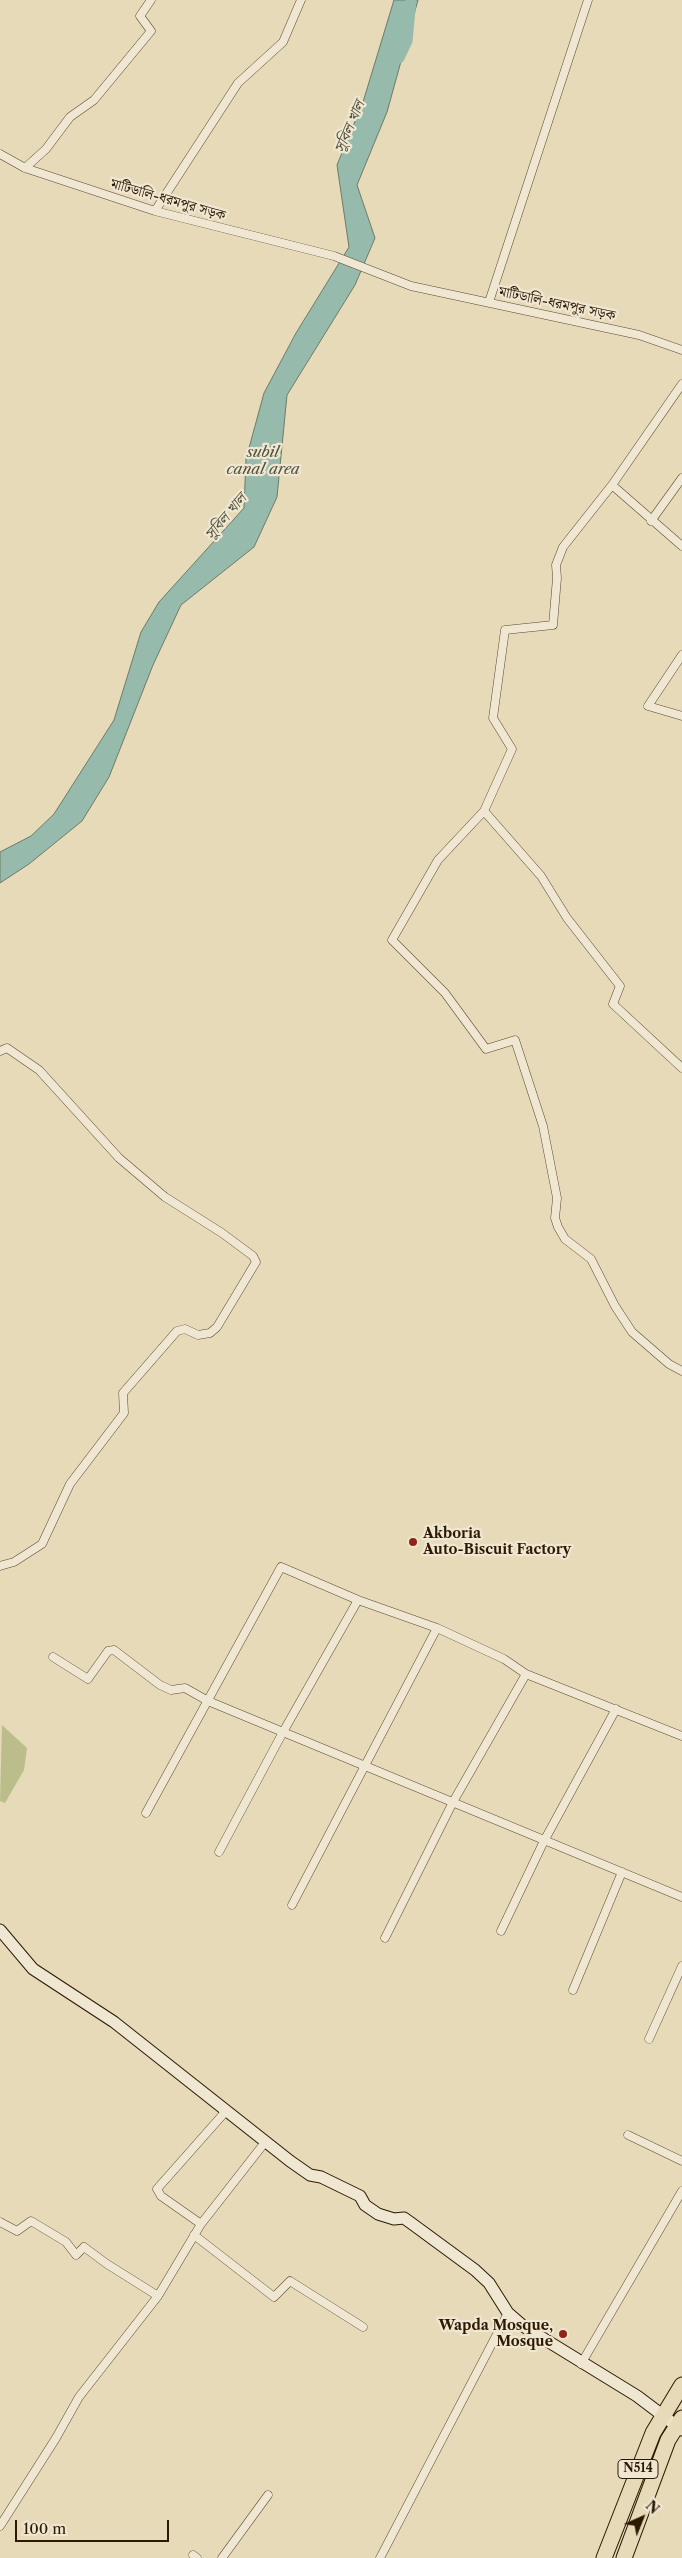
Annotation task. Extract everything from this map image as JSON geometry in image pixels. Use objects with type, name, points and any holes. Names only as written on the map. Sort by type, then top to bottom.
[{"type":"highway","name":"N514","points":[[604,2558],[615,2526],[663,2415],[682,2385]]},
{"type":"highway","name":"N514","points":[[624,2558],[668,2440],[680,2425]]},
{"type":"street","points":[[25,168],[46,149],[70,117],[94,100],[151,31],[140,16],[151,0]]},
{"type":"street","points":[[155,211],[238,84],[283,42],[301,0]]},
{"type":"street","points":[[489,302],[588,0]]},
{"type":"street","name":"মাটিডালি-ধরমপুর সড়ক","points":[[0,154],[25,168],[155,211],[334,256],[411,286],[639,335],[682,350]]},
{"type":"street","points":[[682,384],[612,485],[563,547],[556,565],[557,578],[553,625],[505,630],[494,718],[512,749],[484,811],[438,860],[392,940],[445,992],[486,1049],[515,1040],[543,1126],[556,1198],[555,1218],[558,1227],[565,1239],[591,1259],[615,1306],[632,1332],[669,1364],[682,1371]]},
{"type":"street","points":[[651,521],[682,478]]},
{"type":"street","points":[[612,485],[651,521],[682,546]]},
{"type":"street","points":[[682,655],[648,706],[682,716]]},
{"type":"street","points":[[484,811],[541,876],[567,918],[620,986],[613,1004],[682,1068]]},
{"type":"street","points":[[0,1051],[7,1048],[39,1070],[119,1158],[165,1197],[245,1250],[253,1256],[256,1262],[217,1327],[210,1333],[198,1335],[185,1328],[177,1331],[123,1393],[124,1413],[70,1484],[42,1544],[14,1562],[0,1566]]},
{"type":"street","points":[[146,1813],[281,1567],[358,1600],[437,1628],[504,1659],[526,1674],[682,1736]]},
{"type":"street","points":[[219,1852],[283,1732],[358,1600]]},
{"type":"street","points":[[292,1905],[437,1628]]},
{"type":"street","points":[[53,1657],[88,1679],[108,1651],[114,1650],[160,1685],[171,1690],[185,1688],[208,1700],[283,1732],[682,1897]]},
{"type":"street","points":[[385,1938],[453,1802],[526,1674]]},
{"type":"street","points":[[501,1931],[544,1841],[616,1709]]},
{"type":"street","points":[[573,1990],[622,1872]]},
{"type":"street","points":[[2,1938],[33,1969],[110,2019],[310,2175],[321,2177],[360,2196],[365,2205],[378,2214],[394,2219],[404,2218],[446,2248],[489,2283],[508,2313],[523,2326],[680,2425]]},
{"type":"street","points":[[649,2039],[682,1966]]},
{"type":"street","points":[[201,2224],[161,2196],[157,2189],[226,2111]]},
{"type":"street","points":[[628,2135],[682,2161]]},
{"type":"street","points":[[0,2526],[51,2446],[79,2397],[158,2296],[201,2224],[266,2141]]},
{"type":"street","points":[[581,2364],[682,2191]]},
{"type":"street","points":[[0,2222],[17,2231],[31,2221],[66,2242],[76,2255],[84,2247],[158,2296]]},
{"type":"street","points":[[194,2235],[274,2297],[290,2282],[363,2327]]},
{"type":"street","points":[[380,2558],[508,2313]]},
{"type":"street","points":[[222,2558],[268,2496]]},
{"type":"green space","points":[[2,1725],[27,1748],[24,1770],[5,1803],[0,1801]]},
{"type":"water","name":"subil canal area","points":[[394,0],[418,0],[387,112],[357,185],[375,238],[355,285],[287,395],[277,497],[254,547],[181,605],[153,665],[109,777],[82,821],[29,864],[0,883],[0,852],[31,836],[54,814],[114,720],[141,632],[159,602],[244,508],[246,459],[264,393],[296,333],[349,247],[337,165],[363,102]]},
{"type":"waterway","name":"সুবিল খাল","points":[[399,58],[407,41],[411,0]]},
{"type":"place","name":"Akboria Auto-Biscuit Factory","points":[[413,1542]]},
{"type":"place","name":"Wapda Mosque, Mosque","points":[[563,2334]]}]
